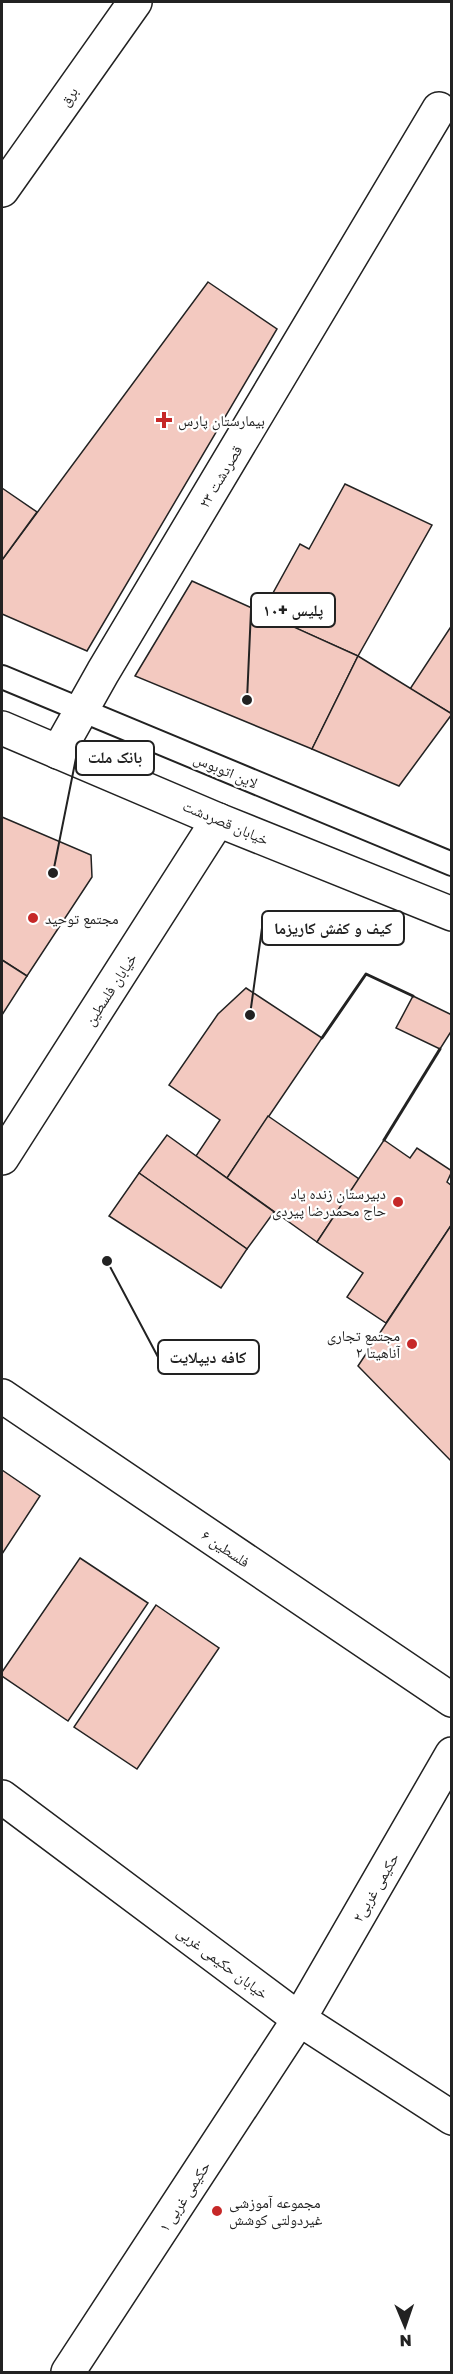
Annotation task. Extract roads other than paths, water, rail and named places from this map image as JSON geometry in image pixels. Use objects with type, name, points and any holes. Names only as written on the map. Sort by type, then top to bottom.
[{"type":"street","name":"برق","points":[[2,190],[135,2]]},
{"type":"street","name":"قصردشت ۲۳","points":[[58,752],[439,109]]},
{"type":"street","name":"خیابان قصردشت","points":[[2,728],[218,820],[452,914]]},
{"type":"street","name":"خیابان فلسطین","points":[[2,1158],[218,820]]},
{"type":"street","name":"فلسطین ۶","points":[[2,1396],[452,1700]]},
{"type":"street","name":"حکیمی غربی۲","points":[[299,2019],[452,1754]]},
{"type":"street","name":"خیابان حکیمی غربی","points":[[2,1797],[299,2019],[452,2118]]},
{"type":"street","name":"حکیمی غربی ۱","points":[[68,2373],[299,2019]]},
{"type":"lane","name":"لاین اتوبوس","points":[[2,676],[452,864]]},
{"type":"place","name":"بیمارستان پارس","points":[[164,420]]},
{"type":"place","name":"پلیس +۱۰","points":[[247,700]]},
{"type":"place","name":"بانک ملت","points":[[53,873]]},
{"type":"place","name":"مجتمع توحید","points":[[33,918]]},
{"type":"place","name":"کیف و کفش کاریزما","points":[[250,1015]]},
{"type":"place","name":"دبیرستان زنده یاد حاج محمدرضا پیردی","points":[[398,1202]]},
{"type":"place","name":"کافه دیپلایت","points":[[107,1261]]},
{"type":"place","name":"مجتمع تجاری آناهیتا ۲","points":[[412,1344]]},
{"type":"place","name":"مجموعه آموزشی غیردولتی کوشش","points":[[217,2211]]}]
